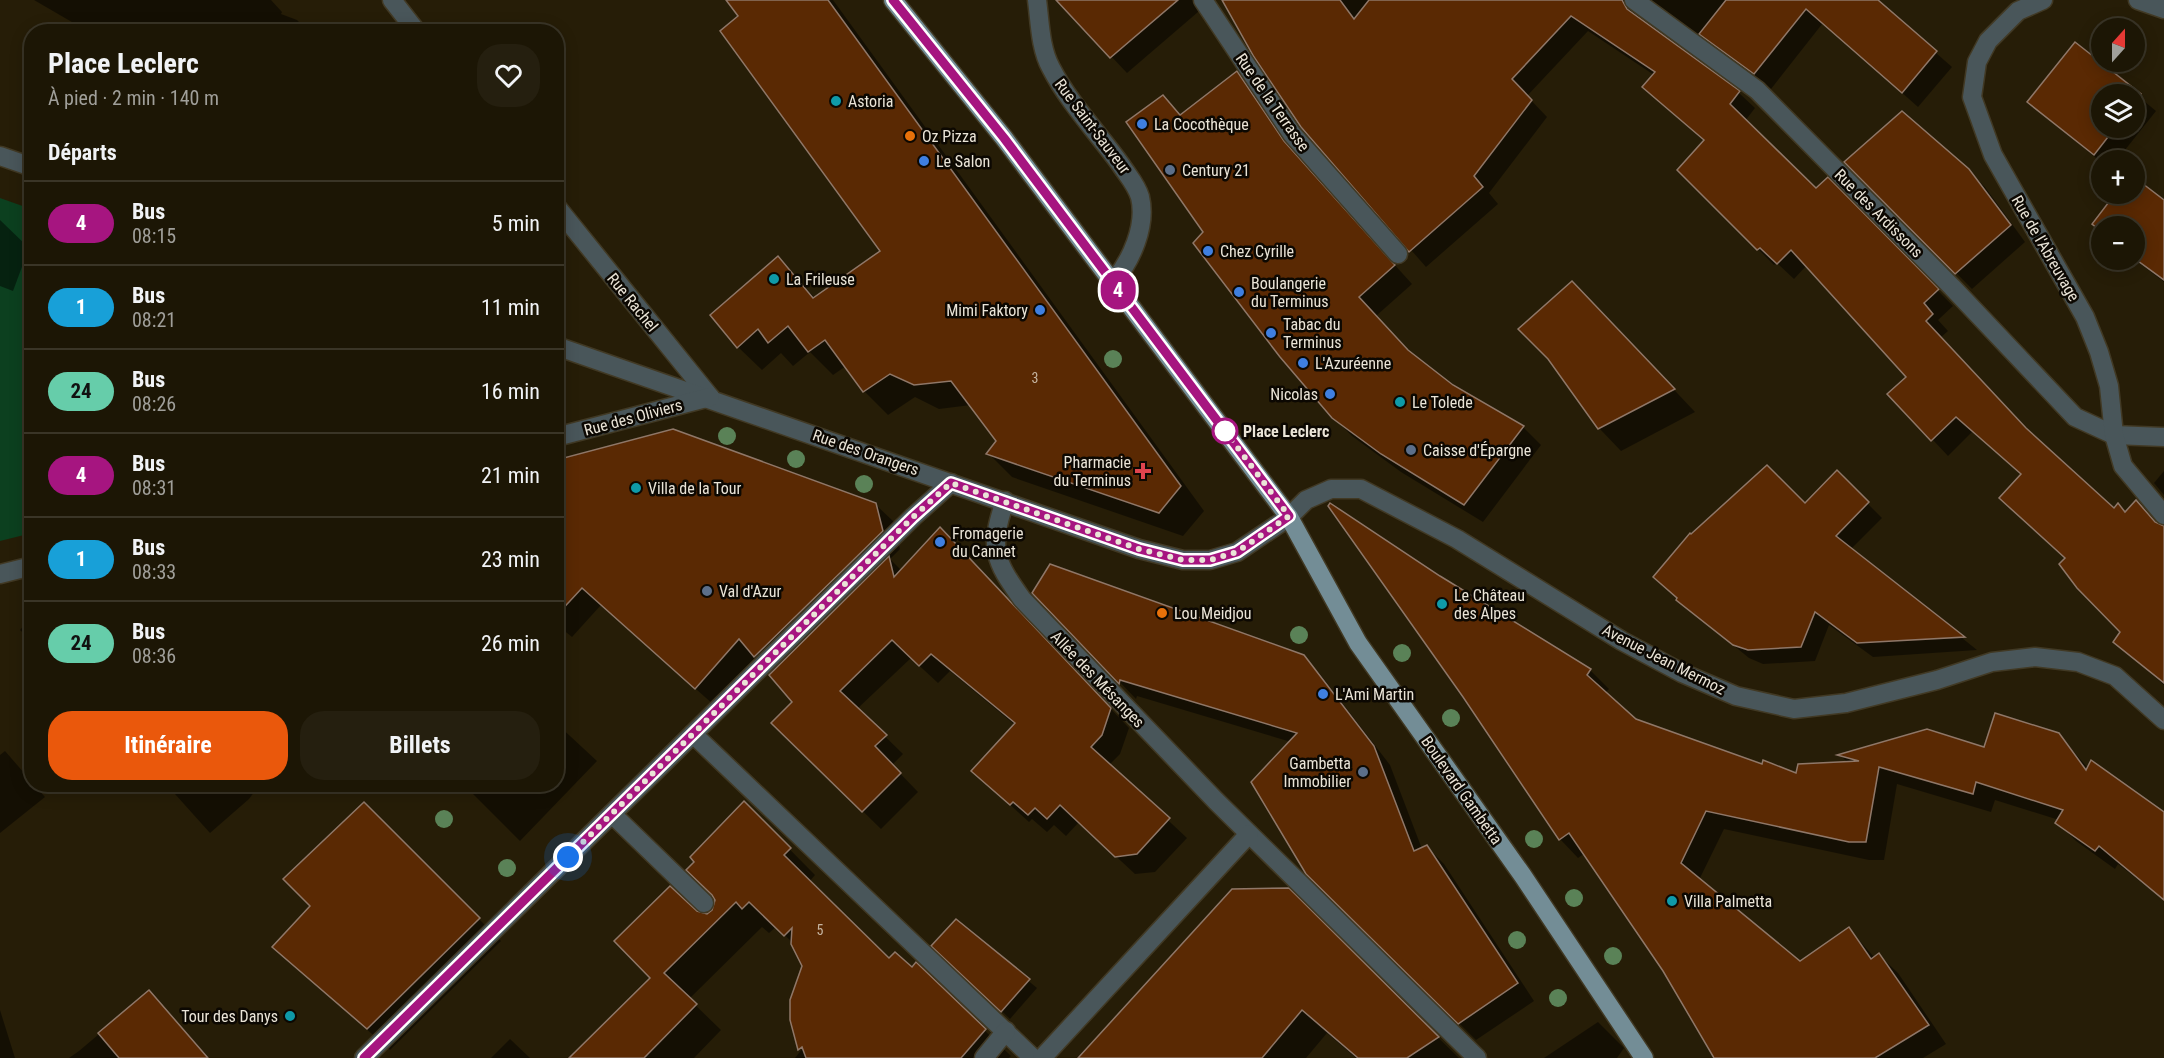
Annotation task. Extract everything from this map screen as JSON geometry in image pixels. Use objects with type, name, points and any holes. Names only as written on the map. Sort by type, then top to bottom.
[{"type":"main road","name":"Boulevard Gambetta","points":[[893,0],[1004,138],[1289,516],[1358,643],[1523,876],[1644,1058]]},
{"type":"street","points":[[392,0],[411,24]]},
{"type":"street","name":"Rue Saint-Sauveur","points":[[1037,0],[1043,45],[1049,65],[1061,87],[1132,179],[1140,197],[1138,234],[1131,254],[1113,282]]},
{"type":"street","name":"Rue de la Terrasse","points":[[1203,0],[1292,135],[1398,254]]},
{"type":"street","name":"Rue des Ardissons","points":[[1634,0],[1757,90],[1952,287],[2075,417],[2114,435]]},
{"type":"street","name":"Rue de l'Abreuvage","points":[[2043,0],[2018,11],[1988,41],[1977,62],[1972,97],[1993,155],[2088,326],[2109,386],[2114,435],[2123,466],[2164,515]]},
{"type":"street","points":[[2138,0],[2164,9]]},
{"type":"street","points":[[0,156],[24,164]]},
{"type":"street","name":"Rue Rachel","points":[[564,216],[710,398]]},
{"type":"street","name":"Rue des Orangers","points":[[564,349],[1139,549],[1183,560],[1210,560],[1237,552],[1289,516]]},
{"type":"street","name":"Rue des Oliviers","points":[[564,435],[710,398]]},
{"type":"street","points":[[2114,435],[2164,437]]},
{"type":"street","points":[[364,1058],[913,517],[951,483]]},
{"type":"street","name":"Avenue Jean Mermoz","points":[[1289,516],[1306,500],[1331,489],[1361,489],[1457,539],[1622,641],[1682,673],[1736,696],[1794,709],[1846,703],[1937,680],[1992,662],[2035,657],[2078,662],[2115,676],[2164,720]]},
{"type":"street","name":"Allée des Mésanges","points":[[1005,501],[994,541],[1002,571],[1061,641],[1249,834],[1477,1058]]},
{"type":"street","points":[[0,574],[24,568]]},
{"type":"street","points":[[693,734],[1033,1058]]},
{"type":"street","points":[[612,814],[704,903]]},
{"type":"street","points":[[1042,1058],[1249,834]]},
{"type":"street","points":[[984,1058],[1006,1031]]},
{"type":"green space","points":[[0,198],[24,207],[24,535],[0,541]]},
{"type":"building","points":[[726,0],[828,0],[1181,486],[1159,513],[986,454],[996,441],[951,381],[914,385],[890,374],[863,392],[825,340],[808,352],[788,326],[768,343],[758,329],[737,348],[710,315],[778,256],[813,298],[880,251],[720,31],[738,16]]},
{"type":"building","points":[[1056,0],[1178,0],[1110,58]]},
{"type":"building","points":[[1222,0],[1340,0],[1354,19],[1369,0],[1622,0],[1627,9],[1740,91],[1730,104],[1816,188],[1828,177],[1939,289],[1924,303],[1933,314],[1926,321],[2026,428],[2114,508],[2118,503],[2125,512],[2136,500],[2155,522],[2164,526],[2164,683],[2113,642],[2120,632],[2077,588],[2059,564],[2065,558],[1999,498],[2021,474],[1956,417],[1931,441],[1887,394],[1906,377],[1791,250],[1777,264],[1760,248],[1757,250],[1677,170],[1704,140],[1642,87],[1655,72],[1571,16],[1512,79],[1532,100],[1474,176],[1483,187],[1409,252],[1301,127],[1254,57]]},
{"type":"building","points":[[1726,0],[1878,0],[1937,51],[1902,93],[1806,9],[1754,74],[1699,34]]},
{"type":"building","points":[[2075,42],[2091,55],[2091,72],[2113,72],[2128,84],[2091,84],[2091,138],[2107,138],[2098,150],[2091,150],[2091,153],[2027,102]]},
{"type":"building","points":[[1237,71],[1284,141],[1395,265],[1359,297],[1408,350],[1453,385],[1524,426],[1464,505],[1381,454],[1332,418],[1280,357],[1193,243],[1203,232],[1126,122],[1163,95],[1180,115]]},
{"type":"building","points":[[1902,111],[1969,169],[2011,225],[1955,274],[1844,162]]},
{"type":"building","points":[[2145,185],[2164,200],[2164,280],[2145,266],[2145,216],[2098,216],[2107,204],[2145,204]]},
{"type":"building","points":[[1572,281],[1675,389],[1598,429],[1548,359],[1518,329]]},
{"type":"building","points":[[673,429],[876,503],[883,531],[754,657],[739,639],[695,689],[582,588],[564,607],[564,458]]},
{"type":"building","points":[[1767,465],[1805,503],[1837,470],[1869,502],[1836,536],[1965,637],[1857,643],[1815,612],[1801,647],[1748,650],[1733,645],[1676,600],[1677,598],[1653,577],[1690,533]]},
{"type":"building","points":[[1330,503],[1440,576],[1591,669],[1587,675],[1636,719],[1762,764],[1763,760],[1796,773],[1798,764],[1859,761],[1837,755],[1927,729],[1984,747],[1995,713],[2059,733],[2086,770],[2091,760],[2164,812],[2164,900],[2099,846],[2095,851],[2055,823],[2063,810],[1976,782],[1973,794],[1879,767],[1866,842],[1849,842],[1706,811],[1681,863],[1800,961],[1849,927],[1871,959],[1879,953],[1929,1025],[1875,1058],[1714,1058],[1663,971],[1569,833],[1559,840],[1463,697],[1328,506]]},
{"type":"building","points":[[940,527],[1111,708],[1102,735],[1091,747],[1170,818],[1137,854],[1115,857],[1060,805],[1047,819],[1035,808],[1028,815],[1013,802],[1010,805],[971,771],[1015,723],[931,654],[919,666],[892,640],[840,691],[887,735],[875,746],[901,773],[862,812],[771,723],[792,702],[769,675],[889,556],[894,577]]},
{"type":"building","points":[[1050,564],[1304,655],[1374,746],[1414,851],[1427,845],[1518,983],[1458,1024],[1306,874],[1251,782],[1297,733],[1120,680],[1119,684],[1032,593]]},
{"type":"building","points":[[744,801],[791,848],[784,855],[889,958],[895,952],[912,967],[916,962],[986,1029],[961,1058],[806,1058],[802,1047],[798,1050],[790,1020],[790,1000],[802,966],[791,944],[792,928],[784,936],[749,902],[742,909],[736,902],[664,973],[697,1004],[644,1058],[569,1058],[650,978],[614,941],[670,886],[697,911],[707,914],[712,910],[715,900],[712,895],[686,870],[694,862],[690,857]]},
{"type":"building","points":[[364,802],[480,918],[367,1029],[272,947],[310,906],[283,879]]},
{"type":"building","points":[[1289,888],[1439,1037],[1407,1058],[1358,1058],[1302,1010],[1262,1058],[1078,1058],[1232,889]]},
{"type":"building","points":[[956,919],[1030,979],[1001,1012],[931,946]]},
{"type":"building","points":[[149,990],[208,1058],[119,1058],[98,1033]]},
{"type":"bus line","name":"4","points":[[364,1058],[913,517],[951,483],[1139,549],[1183,560],[1210,560],[1237,552],[1289,516],[1004,138],[893,0]]},
{"type":"place","name":"Astoria","points":[[836,101]]},
{"type":"place","name":"La Cocothèque","points":[[1142,124]]},
{"type":"place","name":"Oz Pizza","points":[[910,136]]},
{"type":"place","name":"Le Salon","points":[[924,161]]},
{"type":"place","name":"Century 21","points":[[1170,170]]},
{"type":"place","name":"Chez Cyrille","points":[[1208,251]]},
{"type":"place","name":"La Frileuse","points":[[774,279]]},
{"type":"place","name":"Boulangerie du Terminus","points":[[1239,292]]},
{"type":"place","name":"Mimi Faktory","points":[[1040,310]]},
{"type":"place","name":"Tabac du Terminus","points":[[1271,333]]},
{"type":"place","name":"L'Azuréenne","points":[[1303,363]]},
{"type":"place","name":"Nicolas","points":[[1330,394]]},
{"type":"place","name":"Le Tolede","points":[[1400,402]]},
{"type":"place","name":"Place Leclerc","points":[[1225,431]]},
{"type":"place","name":"Caisse d'Épargne","points":[[1411,450]]},
{"type":"place","name":"Pharmacie du Terminus","points":[[1143,471]]},
{"type":"place","name":"Villa de la Tour","points":[[636,488]]},
{"type":"place","name":"Fromagerie du Cannet","points":[[940,542]]},
{"type":"place","name":"Val d'Azur","points":[[707,591]]},
{"type":"place","name":"Le Château des Alpes","points":[[1442,604]]},
{"type":"place","name":"Lou Meidjou","points":[[1162,613]]},
{"type":"place","name":"L'Ami Martin","points":[[1323,694]]},
{"type":"place","name":"Gambetta Immobilier","points":[[1363,772]]},
{"type":"place","name":"Villa Palmetta","points":[[1672,901]]},
{"type":"place","name":"Tour des Danys","points":[[290,1016]]},
{"type":"route","points":[[568,857],[913,517],[951,483],[1139,549],[1183,560],[1210,560],[1237,552],[1289,516],[1225,431]]}]
